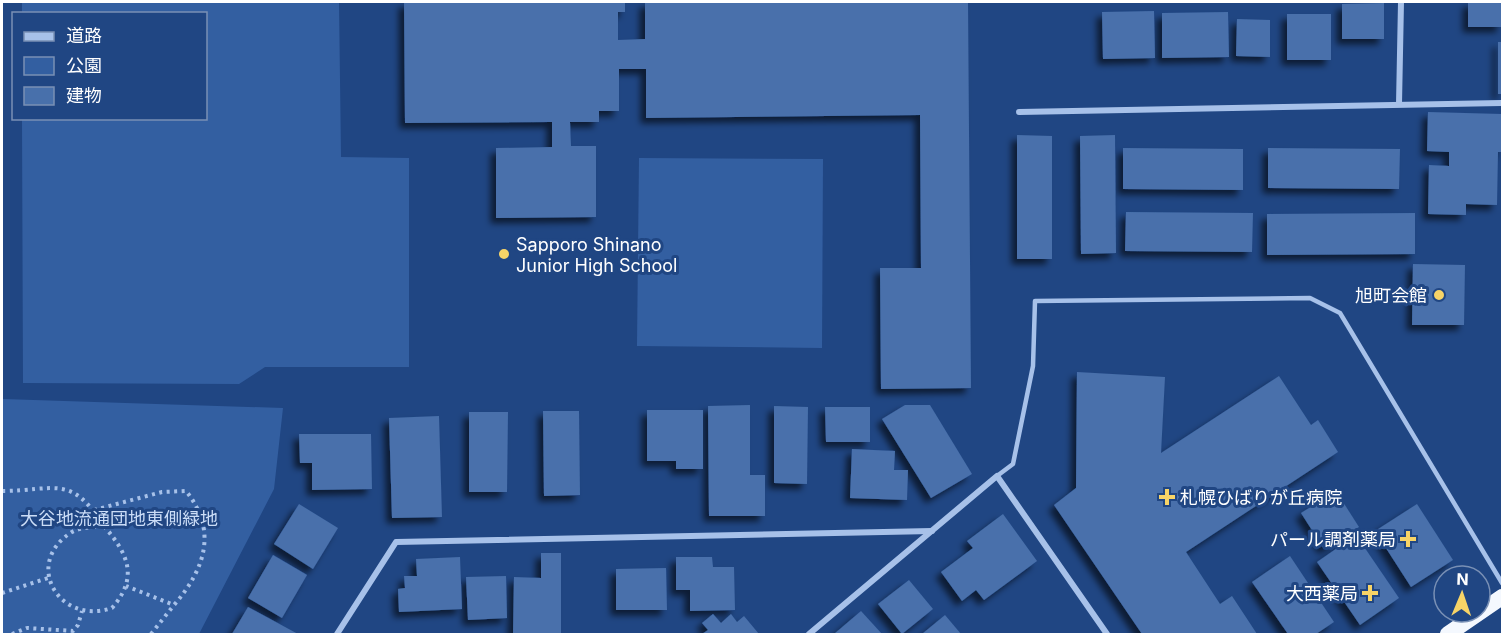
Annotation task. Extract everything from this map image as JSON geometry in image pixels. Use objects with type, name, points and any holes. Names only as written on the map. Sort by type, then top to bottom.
[{"type":"highway","points":[[1448,634],[1503,597]]},
{"type":"street","points":[[1399,104],[1401,2]]},
{"type":"street","points":[[1019,112],[1503,104]]},
{"type":"street","points":[[809,634],[997,476],[1107,634]]},
{"type":"street","points":[[336,634],[396,542],[932,531]]},
{"type":"lane","points":[[997,476],[1013,464],[1033,366],[1035,301],[1310,298],[1340,313],[1503,583]]},
{"type":"path","points":[[2,491],[64,487],[85,500],[119,545],[128,562],[126,586],[112,608],[81,611],[61,600],[48,579],[49,559],[54,550],[72,532],[104,526]]},
{"type":"path","points":[[94,510],[162,492],[186,492],[198,505],[205,521],[205,539],[200,562],[189,588],[151,634]]},
{"type":"path","points":[[2,593],[48,579]]},
{"type":"path","points":[[126,586],[174,605]]},
{"type":"path","points":[[12,634],[27,628],[73,631],[78,625],[81,611]]},
{"type":"green space","points":[[22,2],[339,2],[341,157],[409,158],[409,367],[265,367],[239,384],[23,383],[22,120],[207,120],[207,12],[22,12]]},
{"type":"green space","points":[[639,158],[823,159],[822,348],[637,346]]},
{"type":"green space","name":"大谷地流通団地東側緑地","points":[[2,277],[3,399],[283,408],[274,489],[199,634],[2,634]]},
{"type":"building","points":[[404,2],[625,2],[625,12],[618,12],[618,40],[645,39],[645,2],[968,2],[971,388],[881,389],[880,268],[921,268],[920,115],[646,118],[646,69],[619,69],[619,111],[599,111],[599,122],[570,122],[571,146],[596,146],[596,217],[496,218],[496,148],[552,147],[552,122],[405,123]]},
{"type":"building","points":[[1468,2],[1502,2],[1502,27],[1468,27]]},
{"type":"building","points":[[1384,3],[1384,39],[1342,39],[1342,4]]},
{"type":"building","points":[[1154,11],[1155,58],[1103,59],[1102,12]]},
{"type":"building","points":[[1228,12],[1229,57],[1162,58],[1162,13]]},
{"type":"building","points":[[1287,14],[1331,14],[1331,60],[1287,60]]},
{"type":"building","points":[[1237,19],[1270,20],[1270,57],[1236,56]]},
{"type":"building","points":[[1498,42],[1502,42],[1502,94],[1498,94]]},
{"type":"building","points":[[1428,112],[1502,114],[1502,152],[1498,152],[1497,205],[1466,204],[1466,215],[1428,214],[1429,165],[1449,166],[1449,152],[1427,151]]},
{"type":"building","points":[[1017,135],[1052,136],[1052,259],[1017,259]]},
{"type":"building","points":[[1115,135],[1116,253],[1081,254],[1080,136]]},
{"type":"building","points":[[1123,148],[1243,149],[1243,190],[1123,189]]},
{"type":"building","points":[[1268,148],[1400,149],[1399,189],[1268,188]]},
{"type":"building","points":[[1126,212],[1253,213],[1252,252],[1125,251]]},
{"type":"building","points":[[1415,213],[1415,254],[1267,255],[1267,214]]},
{"type":"building","name":"旭町会館","points":[[1413,264],[1465,265],[1464,325],[1412,325]]},
{"type":"building","name":"札幌ひばりが丘病院","points":[[1077,372],[1165,377],[1161,453],[1279,376],[1311,425],[1318,420],[1338,452],[1186,552],[1220,604],[1232,596],[1257,634],[1142,634],[1054,505],[1076,488]]},
{"type":"building","points":[[750,405],[750,475],[765,475],[765,516],[709,516],[708,406]]},
{"type":"building","points":[[905,405],[930,405],[972,474],[931,498],[882,419]]},
{"type":"building","points":[[774,406],[808,407],[807,484],[774,483]]},
{"type":"building","points":[[825,407],[870,407],[870,442],[826,442]]},
{"type":"building","points":[[647,410],[703,410],[703,469],[676,469],[676,461],[647,461]]},
{"type":"building","points":[[543,411],[579,411],[580,495],[544,496]]},
{"type":"building","points":[[469,412],[508,412],[507,492],[469,492]]},
{"type":"building","points":[[439,416],[442,517],[392,518],[389,418]]},
{"type":"building","points":[[299,434],[371,434],[372,489],[312,490],[312,463],[300,463]]},
{"type":"building","points":[[852,449],[895,451],[894,470],[908,470],[907,500],[850,498]]},
{"type":"building","points":[[1336,491],[1359,527],[1324,549],[1301,513]]},
{"type":"building","points":[[299,504],[338,528],[313,569],[274,544]]},
{"type":"building","points":[[1417,504],[1453,560],[1447,564],[1432,564],[1432,574],[1411,587],[1375,531]]},
{"type":"building","points":[[1003,514],[1037,561],[984,600],[976,590],[962,601],[941,572],[973,548],[967,541]]},
{"type":"building","points":[[1356,535],[1399,598],[1360,625],[1317,562]]},
{"type":"building","points":[[541,553],[561,553],[561,634],[513,634],[514,577],[541,578]]},
{"type":"building","points":[[273,555],[307,575],[282,618],[248,598]]},
{"type":"building","points":[[1290,556],[1334,622],[1316,634],[1288,634],[1252,582]]},
{"type":"building","points":[[460,557],[462,609],[399,612],[398,589],[405,588],[404,576],[417,576],[416,559]]},
{"type":"building","points":[[676,557],[712,557],[713,567],[734,567],[735,610],[690,611],[690,590],[676,590]]},
{"type":"building","points":[[666,568],[667,610],[616,610],[616,569]]},
{"type":"building","points":[[506,576],[507,618],[468,620],[466,577]]},
{"type":"building","points":[[909,580],[933,609],[902,634],[878,604]]},
{"type":"building","points":[[248,607],[298,634],[232,634]]},
{"type":"building","points":[[861,611],[882,634],[834,634]]},
{"type":"building","points":[[713,614],[721,623],[731,614],[737,622],[744,616],[759,634],[702,634],[708,630],[702,623]]},
{"type":"building","points":[[945,615],[961,634],[922,634]]},
{"type":"place","name":"Sapporo Shinano Junior High School","points":[[504,254]]},
{"type":"place","name":"旭町会館","points":[[1439,295]]},
{"type":"place","name":"札幌ひばりが丘病院","points":[[1167,497]]},
{"type":"place","name":"パール調剤薬局","points":[[1408,539]]},
{"type":"place","name":"大西薬局","points":[[1370,593]]}]
